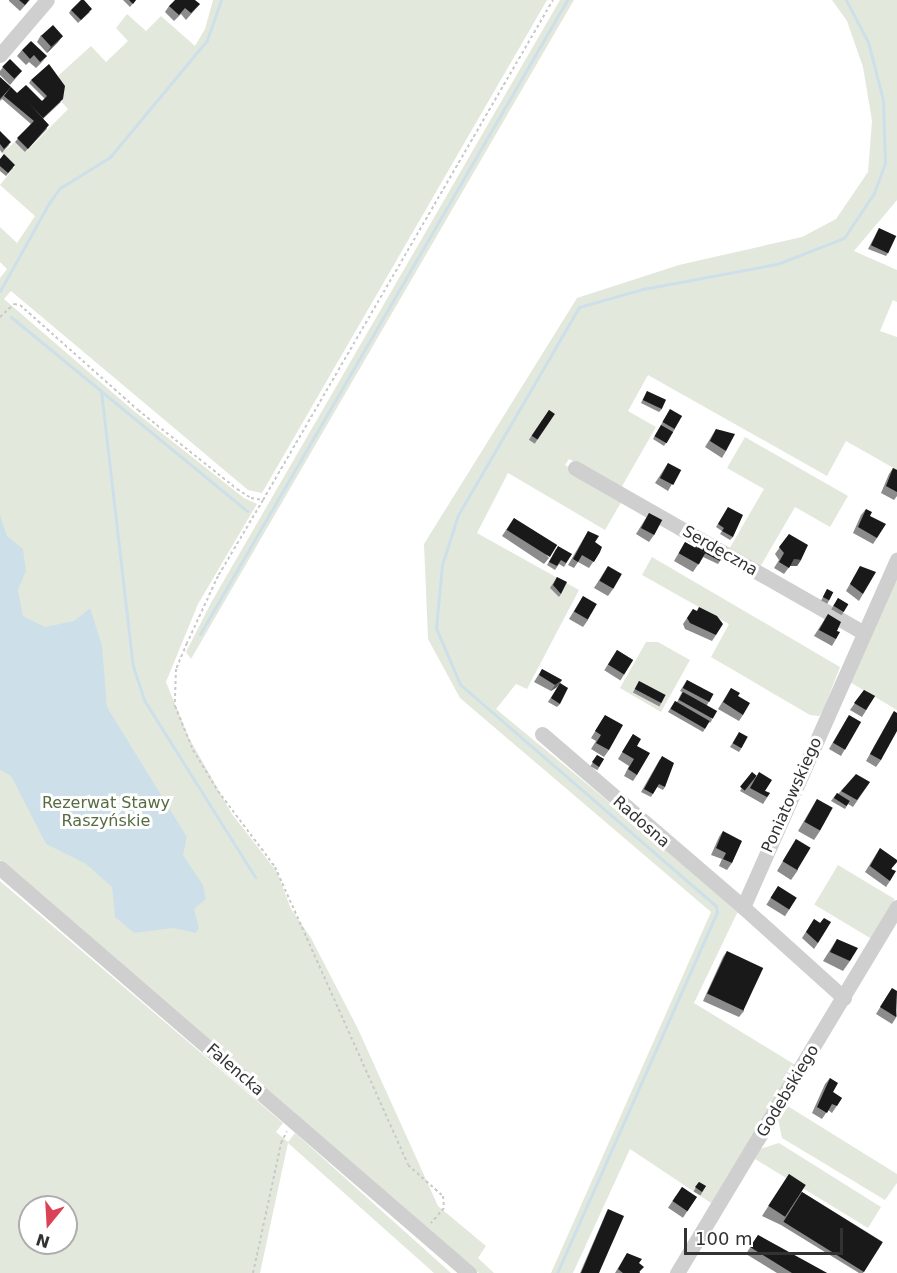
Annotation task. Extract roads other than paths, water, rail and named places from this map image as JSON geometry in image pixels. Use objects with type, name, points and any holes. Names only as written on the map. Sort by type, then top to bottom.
[{"type":"street","points":[[0,55],[47,0]]},
{"type":"street","name":"Serdeczna","points":[[575,468],[864,633]]},
{"type":"street","name":"Poniatowskiego","points":[[743,907],[897,560]]},
{"type":"street","name":"Radosna","points":[[542,734],[743,907]]},
{"type":"street","name":"Falencka","points":[[0,868],[469,1273]]},
{"type":"street","points":[[743,907],[844,998]]},
{"type":"street","name":"Godebskiego","points":[[677,1273],[897,907]]},
{"type":"waterway","points":[[0,291],[49,203],[60,188],[110,157],[207,40],[221,0]]},
{"type":"waterway","points":[[200,634],[567,0]]},
{"type":"waterway","points":[[557,1273],[717,912],[716,906],[460,684],[436,628],[442,565],[458,515],[579,307],[643,289],[777,264],[844,238],[874,193],[885,163],[883,100],[868,42],[846,0]]},
{"type":"waterway","points":[[11,317],[101,391],[133,666],[144,700],[255,877]]},
{"type":"waterway","points":[[101,391],[247,511]]},
{"type":"park label","name":"Rezerwat Stawy Raszyńskie","points":[[106,812]]}]
